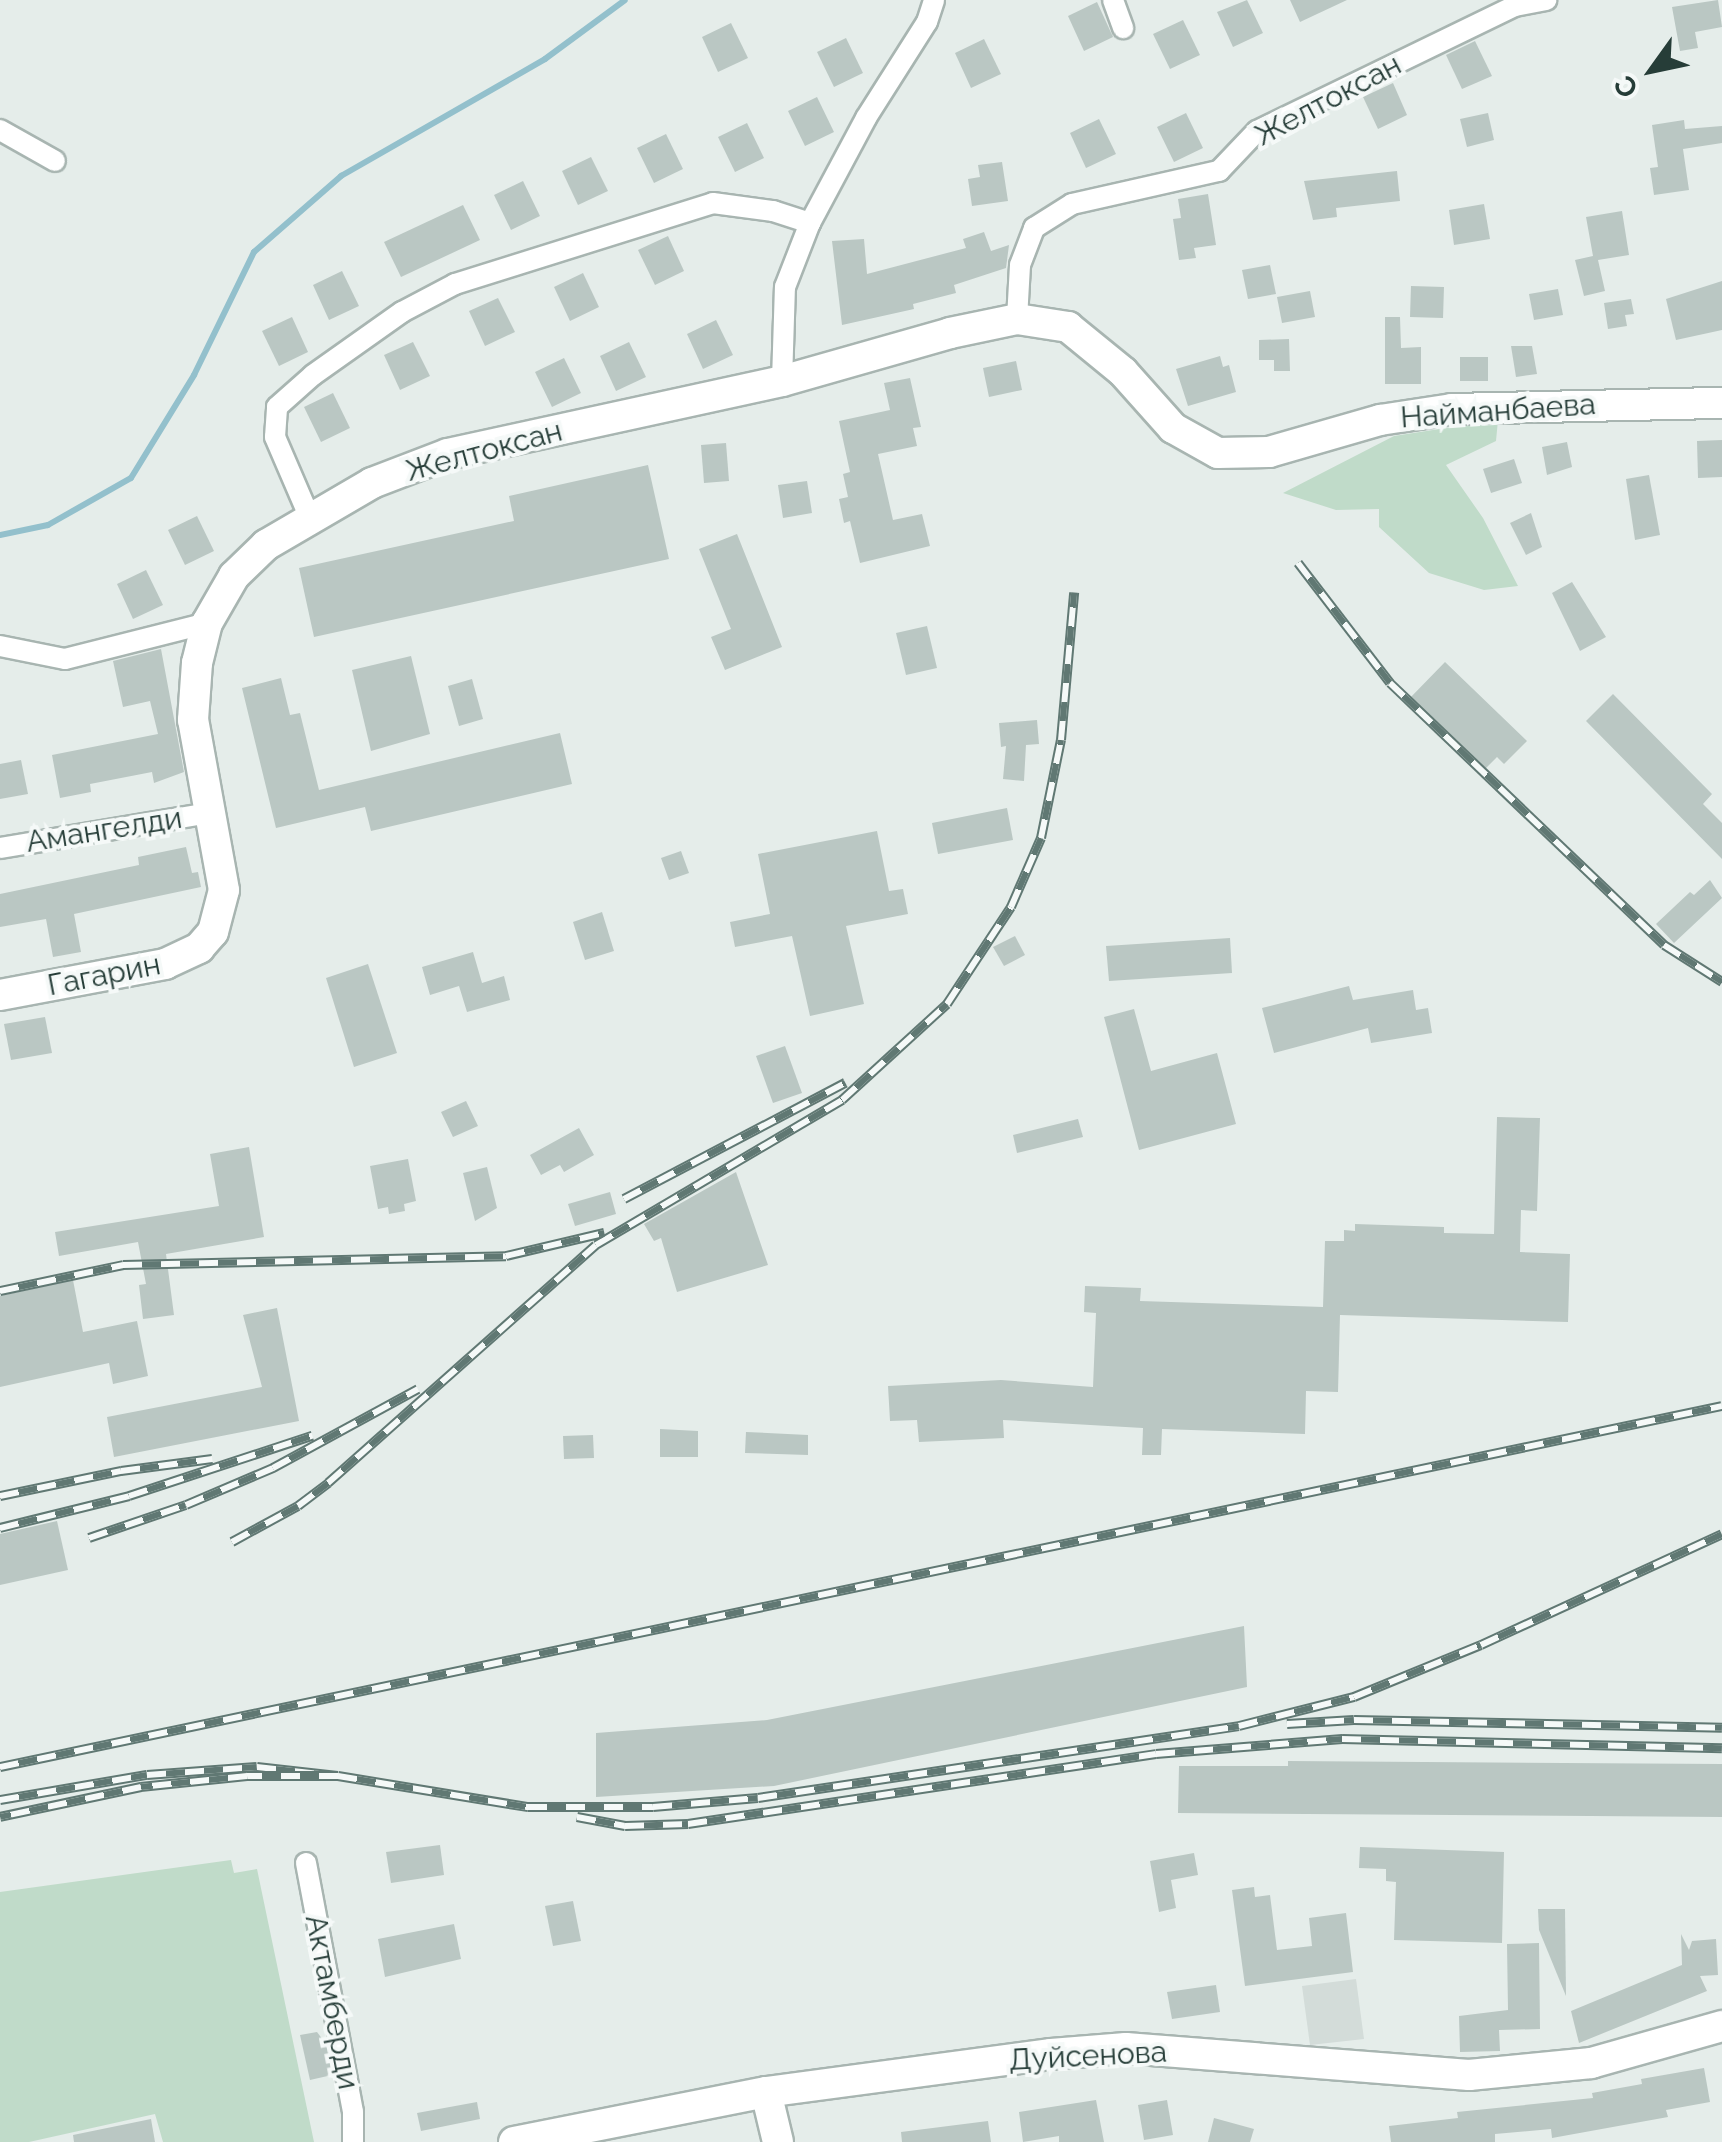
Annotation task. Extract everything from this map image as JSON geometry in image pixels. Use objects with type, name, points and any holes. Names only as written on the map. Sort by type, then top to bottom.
[{"type":"main road","name":"Желтоксан","points":[[224,890],[193,720],[197,662],[206,623],[234,576],[266,545],[309,516],[372,483],[448,454],[782,381],[1016,319],[1068,327],[1123,372],[1173,428],[1218,453]]},
{"type":"main road","name":"Найманбаева","points":[[1218,453],[1269,452],[1380,420],[1452,408],[1722,403]]},
{"type":"main road","name":"Гагарин","points":[[0,995],[184,957],[213,932],[224,890]]},
{"type":"main road","name":"Дуйсенова","points":[[514,2142],[766,2092],[954,2065],[1126,2048],[1388,2072],[1469,2075],[1591,2063],[1722,2026]]},
{"type":"main road","points":[[766,2092],[778,2142]]},
{"type":"street","points":[[782,381],[785,287],[810,222],[866,118],[927,22],[934,0]]},
{"type":"street","points":[[1113,0],[1123,28]]},
{"type":"street","name":"Желтоксан","points":[[1016,319],[1020,265],[1034,228],[1072,204],[1219,171],[1257,130],[1515,6],[1546,0]]},
{"type":"street","points":[[0,130],[56,160]]},
{"type":"street","points":[[309,516],[274,437],[278,407],[313,376],[402,312],[455,284],[713,202],[772,211],[810,222]]},
{"type":"street","points":[[0,646],[65,659],[206,623]]},
{"type":"street","name":"Амангелди","points":[[0,848],[209,813]]},
{"type":"street","name":"Актамберди","points":[[306,1863],[353,2112],[353,2142]]},
{"type":"shaded area","points":[[1356,1979],[1364,2039],[1310,2045],[1302,1986]]},
{"type":"green space","points":[[1498,420],[1496,441],[1446,465],[1483,518],[1518,586],[1484,590],[1429,573],[1379,527],[1379,509],[1336,510],[1283,493],[1394,436]]},
{"type":"green space","points":[[231,1860],[234,1873],[257,1869],[314,2142],[163,2142],[155,2114],[29,2142],[0,2142],[0,1892]]},
{"type":"building","points":[[1247,0],[1263,33],[1233,47],[1217,12]]},
{"type":"building","points":[[1290,0],[1347,0],[1300,22]]},
{"type":"building","points":[[1718,0],[1722,27],[1695,32],[1698,48],[1680,51],[1672,7]]},
{"type":"building","points":[[1097,2],[1113,37],[1084,51],[1068,16]]},
{"type":"building","points":[[1183,20],[1200,55],[1170,69],[1153,34]]},
{"type":"building","points":[[731,23],[748,58],[718,72],[702,37]]},
{"type":"building","points":[[846,38],[863,73],[834,87],[817,52]]},
{"type":"building","points":[[984,39],[1001,74],[971,88],[955,53]]},
{"type":"building","points":[[1475,41],[1492,76],[1462,89],[1446,55]]},
{"type":"building","points":[[1393,83],[1407,115],[1378,129],[1363,97]]},
{"type":"building","points":[[817,97],[834,132],[805,146],[788,111]]},
{"type":"building","points":[[1186,113],[1203,148],[1174,162],[1157,127]]},
{"type":"building","points":[[1488,113],[1494,140],[1467,147],[1460,119]]},
{"type":"building","points":[[1099,119],[1116,154],[1086,168],[1070,133]]},
{"type":"building","points":[[1684,120],[1685,129],[1722,126],[1722,143],[1683,149],[1689,190],[1654,195],[1650,168],[1658,167],[1652,125]]},
{"type":"building","points":[[747,123],[764,158],[735,172],[718,137]]},
{"type":"building","points":[[666,134],[683,169],[654,183],[637,148]]},
{"type":"building","points":[[591,157],[608,191],[578,205],[562,171]]},
{"type":"building","points":[[1002,162],[1008,201],[972,206],[968,179],[980,177],[978,165]]},
{"type":"building","points":[[1397,171],[1400,201],[1336,208],[1337,217],[1313,220],[1304,181]]},
{"type":"building","points":[[523,181],[540,216],[511,230],[494,195]]},
{"type":"building","points":[[1208,194],[1216,245],[1194,248],[1196,258],[1179,260],[1173,219],[1181,218],[1178,199]]},
{"type":"building","points":[[1484,204],[1490,239],[1454,245],[1449,210]]},
{"type":"building","points":[[463,205],[480,240],[401,277],[384,242]]},
{"type":"building","points":[[1622,211],[1629,255],[1598,260],[1605,291],[1584,296],[1575,260],[1593,256],[1586,217]]},
{"type":"building","points":[[984,232],[991,251],[1009,245],[1006,268],[954,285],[956,293],[913,304],[914,309],[842,325],[832,241],[864,239],[867,274],[966,248],[963,239]]},
{"type":"building","points":[[668,236],[684,271],[655,285],[638,250]]},
{"type":"building","points":[[1270,265],[1276,294],[1248,299],[1242,270]]},
{"type":"building","points":[[342,271],[359,306],[329,320],[313,285]]},
{"type":"building","points":[[583,273],[599,307],[570,321],[554,287]]},
{"type":"building","points":[[1722,281],[1722,330],[1676,340],[1666,299]]},
{"type":"building","points":[[1411,286],[1444,287],[1443,318],[1410,317]]},
{"type":"building","points":[[1558,289],[1563,315],[1534,320],[1529,294]]},
{"type":"building","points":[[1310,291],[1315,317],[1282,323],[1277,297]]},
{"type":"building","points":[[498,298],[515,332],[485,346],[469,311]]},
{"type":"building","points":[[1631,299],[1634,314],[1625,315],[1627,326],[1608,329],[1604,303]]},
{"type":"building","points":[[292,317],[308,352],[279,366],[262,331]]},
{"type":"building","points":[[1385,317],[1400,317],[1401,348],[1421,347],[1421,384],[1385,384]]},
{"type":"building","points":[[716,320],[733,355],[703,369],[687,334]]},
{"type":"building","points":[[1289,339],[1290,371],[1274,371],[1274,360],[1259,360],[1259,340]]},
{"type":"building","points":[[413,342],[430,376],[400,390],[384,355]]},
{"type":"building","points":[[629,342],[646,377],[616,391],[600,356]]},
{"type":"building","points":[[1511,346],[1532,346],[1537,374],[1516,377]]},
{"type":"building","points":[[1220,356],[1223,367],[1229,365],[1236,392],[1188,406],[1176,369]]},
{"type":"building","points":[[1460,357],[1488,357],[1488,381],[1460,381]]},
{"type":"building","points":[[564,358],[581,393],[552,407],[535,372]]},
{"type":"building","points":[[1016,361],[1022,390],[989,397],[983,368]]},
{"type":"building","points":[[910,378],[921,427],[913,428],[917,446],[878,454],[893,520],[922,514],[930,546],[860,563],[850,521],[844,523],[839,499],[848,497],[843,474],[850,472],[839,421],[890,410],[884,383]]},
{"type":"building","points":[[333,393],[350,428],[321,442],[304,407]]},
{"type":"building","points":[[1722,440],[1722,477],[1698,478],[1697,441]]},
{"type":"building","points":[[1567,442],[1572,467],[1547,475],[1542,447]]},
{"type":"building","points":[[726,443],[729,481],[704,483],[701,445]]},
{"type":"building","points":[[1514,459],[1522,483],[1491,493],[1483,469]]},
{"type":"building","points":[[648,465],[669,559],[314,637],[299,568],[514,521],[509,496]]},
{"type":"building","points":[[1649,475],[1660,535],[1635,540],[1626,479]]},
{"type":"building","points":[[807,481],[812,513],[783,518],[778,485]]},
{"type":"building","points":[[1531,513],[1542,547],[1526,555],[1510,523]]},
{"type":"building","points":[[197,516],[214,551],[185,565],[168,530]]},
{"type":"building","points":[[737,534],[782,647],[725,670],[711,637],[731,629],[699,549]]},
{"type":"building","points":[[146,570],[163,605],[133,619],[117,584]]},
{"type":"building","points":[[1572,582],[1606,637],[1580,651],[1552,593]]},
{"type":"building","points":[[927,626],[937,668],[906,675],[896,633]]},
{"type":"building","points":[[161,649],[184,772],[154,783],[152,772],[90,784],[91,792],[60,798],[52,755],[158,734],[150,701],[123,707],[113,661]]},
{"type":"building","points":[[411,656],[430,734],[371,751],[352,670]]},
{"type":"building","points":[[1445,662],[1527,741],[1504,764],[1497,757],[1483,771],[1409,699]]},
{"type":"building","points":[[281,678],[290,715],[300,713],[319,790],[560,733],[572,784],[371,831],[365,807],[276,828],[242,688]]},
{"type":"building","points":[[472,679],[483,719],[459,726],[448,686]]},
{"type":"building","points":[[1613,694],[1712,794],[1703,804],[1722,823],[1722,859],[1586,721]]},
{"type":"building","points":[[1037,720],[1039,744],[1026,745],[1024,781],[1003,779],[1006,746],[1001,747],[999,723]]},
{"type":"building","points":[[21,760],[28,794],[0,799],[0,764]]},
{"type":"building","points":[[1007,808],[1013,840],[938,854],[932,823]]},
{"type":"building","points":[[877,831],[889,891],[903,889],[908,914],[846,926],[864,1004],[810,1016],[792,936],[735,947],[730,922],[770,914],[758,854]]},
{"type":"building","points":[[186,847],[192,873],[198,872],[201,887],[74,914],[81,952],[53,957],[46,919],[0,927],[0,894],[139,865],[138,857]]},
{"type":"building","points":[[681,851],[689,873],[669,880],[661,858]]},
{"type":"building","points":[[1710,880],[1722,898],[1674,943],[1656,924],[1690,892],[1694,895]]},
{"type":"building","points":[[602,912],[614,951],[585,960],[573,922]]},
{"type":"building","points":[[1015,936],[1025,955],[1004,966],[993,947]]},
{"type":"building","points":[[1230,938],[1232,973],[1109,981],[1106,946]]},
{"type":"building","points":[[473,952],[482,983],[504,976],[510,1000],[467,1012],[459,986],[430,995],[422,967]]},
{"type":"building","points":[[368,964],[397,1053],[354,1067],[326,978]]},
{"type":"building","points":[[1349,986],[1353,1000],[1413,990],[1416,1010],[1428,1008],[1432,1033],[1371,1043],[1368,1028],[1274,1053],[1262,1008]]},
{"type":"building","points":[[1134,1009],[1151,1071],[1217,1053],[1236,1124],[1139,1150],[1104,1017]]},
{"type":"building","points":[[45,1017],[52,1053],[11,1060],[4,1024]]},
{"type":"building","points":[[785,1046],[802,1093],[773,1103],[756,1056]]},
{"type":"building","points":[[466,1101],[478,1126],[453,1137],[441,1112]]},
{"type":"building","points":[[1497,1117],[1540,1118],[1537,1211],[1521,1210],[1520,1252],[1570,1254],[1568,1322],[1340,1315],[1338,1392],[1306,1391],[1305,1434],[1162,1429],[1161,1455],[1142,1455],[1143,1428],[1003,1420],[1004,1438],[919,1442],[917,1420],[890,1421],[888,1386],[1001,1380],[1093,1387],[1096,1313],[1084,1312],[1085,1286],[1141,1288],[1140,1301],[1323,1307],[1325,1241],[1344,1241],[1344,1230],[1355,1231],[1355,1224],[1444,1227],[1444,1233],[1494,1234]]},
{"type":"building","points":[[1078,1119],[1083,1137],[1017,1153],[1013,1135]]},
{"type":"building","points":[[579,1128],[594,1155],[564,1172],[560,1165],[541,1175],[530,1155]]},
{"type":"building","points":[[249,1147],[264,1237],[166,1254],[174,1315],[143,1319],[139,1285],[146,1284],[138,1242],[59,1256],[55,1232],[219,1206],[210,1154]]},
{"type":"building","points":[[408,1159],[416,1201],[404,1204],[405,1211],[389,1214],[388,1207],[378,1209],[370,1166]]},
{"type":"building","points":[[487,1167],[497,1208],[475,1221],[463,1173]]},
{"type":"building","points":[[736,1172],[768,1265],[677,1292],[661,1238],[654,1241],[644,1224]]},
{"type":"building","points":[[610,1192],[616,1214],[575,1226],[568,1204]]},
{"type":"building","points":[[73,1280],[83,1332],[137,1321],[148,1376],[113,1384],[109,1363],[0,1387],[0,1296]]},
{"type":"building","points":[[277,1308],[299,1421],[114,1457],[107,1417],[262,1387],[243,1315]]},
{"type":"building","points":[[660,1429],[698,1431],[698,1457],[660,1457]]},
{"type":"building","points":[[746,1432],[808,1435],[808,1455],[745,1453]]},
{"type":"building","points":[[593,1435],[594,1458],[564,1459],[563,1436]]},
{"type":"building","points":[[57,1521],[68,1570],[0,1585],[0,1534]]},
{"type":"building","points":[[1244,1626],[1247,1687],[774,1786],[596,1797],[596,1733],[767,1720]]},
{"type":"building","points":[[1288,1761],[1722,1764],[1722,1817],[1178,1813],[1179,1766],[1288,1766]]},
{"type":"building","points":[[440,1845],[444,1875],[391,1883],[386,1852]]},
{"type":"building","points":[[1360,1847],[1504,1852],[1502,1943],[1394,1940],[1396,1882],[1386,1881],[1386,1869],[1359,1868]]},
{"type":"building","points":[[1194,1853],[1198,1875],[1171,1880],[1176,1908],[1159,1912],[1150,1861]]},
{"type":"building","points":[[1254,1887],[1255,1897],[1270,1895],[1277,1950],[1312,1946],[1309,1918],[1346,1913],[1353,1972],[1245,1986],[1232,1890]]},
{"type":"building","points":[[573,1901],[581,1941],[553,1946],[545,1906]]},
{"type":"building","points":[[1538,1909],[1565,1909],[1566,1996],[1539,1930]]},
{"type":"building","points":[[454,1924],[461,1959],[385,1977],[378,1939]]},
{"type":"building","points":[[1681,1934],[1689,1950],[1692,1941],[1716,1939],[1718,1975],[1700,1976],[1707,1991],[1579,2043],[1571,2011],[1682,1965]]},
{"type":"building","points":[[1539,1943],[1540,2029],[1499,2030],[1500,2051],[1460,2052],[1459,2016],[1508,2010],[1507,1944]]},
{"type":"building","points":[[1216,1985],[1220,2012],[1172,2019],[1167,1992]]},
{"type":"building","points":[[317,2032],[326,2044],[332,2075],[310,2080],[300,2035]]},
{"type":"building","points":[[1704,2068],[1710,2102],[1666,2110],[1668,2117],[1552,2138],[1551,2129],[1495,2134],[1495,2142],[1391,2142],[1389,2126],[1458,2118],[1457,2112],[1593,2098],[1592,2093],[1642,2084],[1641,2079]]},
{"type":"building","points":[[1096,2100],[1104,2142],[1059,2142],[1059,2136],[1023,2142],[1019,2112]]},
{"type":"building","points":[[1167,2100],[1173,2135],[1144,2140],[1138,2105]]},
{"type":"building","points":[[477,2102],[480,2119],[421,2131],[417,2113]]},
{"type":"building","points":[[1214,2118],[1254,2129],[1250,2142],[1208,2142]]},
{"type":"building","points":[[151,2119],[155,2142],[74,2142],[73,2135]]},
{"type":"building","points":[[988,2121],[991,2142],[902,2142],[901,2132]]},
{"type":"waterway","points":[[0,535],[48,525],[131,478],[194,375],[254,252],[341,176],[545,59],[625,0]]},
{"type":"railway","points":[[1298,563],[1390,683],[1664,945],[1722,982]]},
{"type":"railway","points":[[232,1542],[298,1506],[328,1483],[596,1245],[842,1100],[947,1004],[1011,907],[1041,838],[1061,740],[1074,593]]},
{"type":"railway","points":[[624,1199],[845,1083]]},
{"type":"railway","points":[[0,1291],[123,1265],[506,1256],[604,1233]]},
{"type":"railway","points":[[89,1538],[186,1505],[273,1468],[418,1389]]},
{"type":"railway","points":[[0,1767],[1722,1406]]},
{"type":"railway","points":[[0,1528],[129,1496],[312,1436]]},
{"type":"railway","points":[[0,1496],[121,1471],[212,1459]]},
{"type":"railway","points":[[338,1776],[528,1807],[653,1807],[758,1798],[1239,1726],[1354,1697],[1481,1645],[1722,1534]]},
{"type":"railway","points":[[1287,1724],[1354,1720],[1722,1728]]},
{"type":"railway","points":[[577,1817],[625,1826],[688,1824],[1156,1754],[1342,1739],[1722,1748]]},
{"type":"railway","points":[[0,1800],[147,1775],[257,1767],[338,1776],[247,1776],[141,1787],[0,1817]]}]
